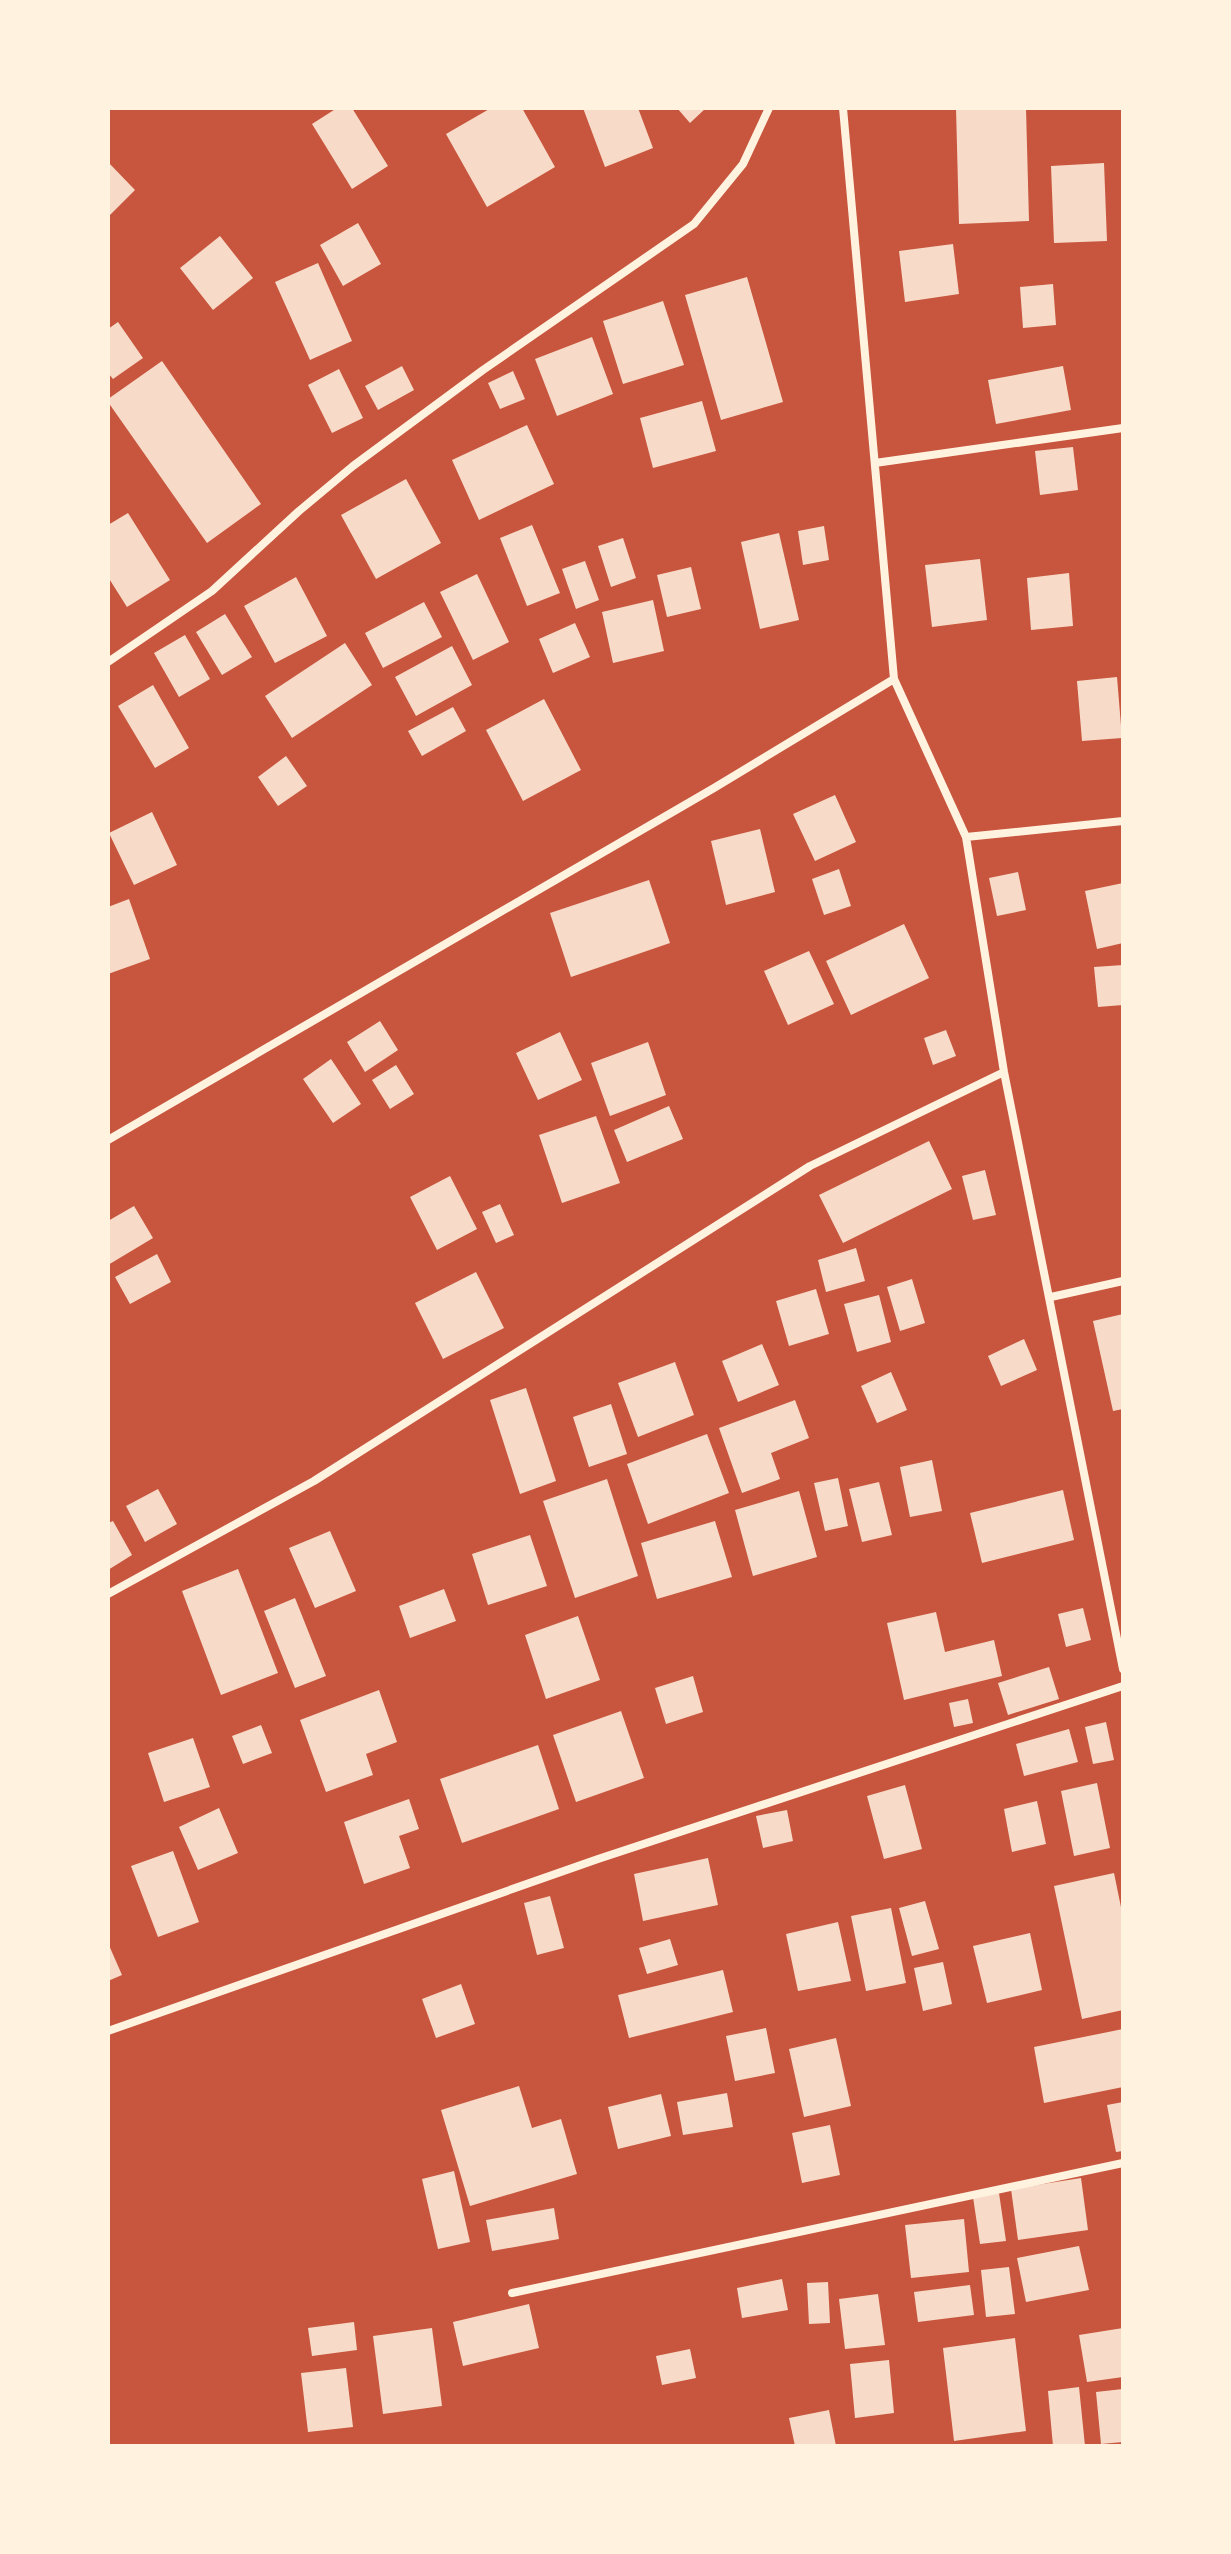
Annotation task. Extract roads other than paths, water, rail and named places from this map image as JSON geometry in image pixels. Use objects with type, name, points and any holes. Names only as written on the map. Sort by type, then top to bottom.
[{"type":"street","points":[[108,662],[212,591],[353,466],[483,370],[694,224],[743,164],[769,108]]},
{"type":"street","points":[[843,108],[894,679],[966,837],[1004,1072],[1123,1669]]},
{"type":"street","points":[[875,463],[1123,428]]},
{"type":"street","points":[[108,1140],[714,788],[894,679]]},
{"type":"street","points":[[966,837],[1123,821]]},
{"type":"street","points":[[108,1594],[314,1481],[810,1166],[1004,1072]]},
{"type":"street","points":[[1051,1297],[1123,1281]]},
{"type":"street","points":[[108,2031],[598,1859],[1123,1686]]},
{"type":"street","points":[[512,2293],[1123,2163]]}]
